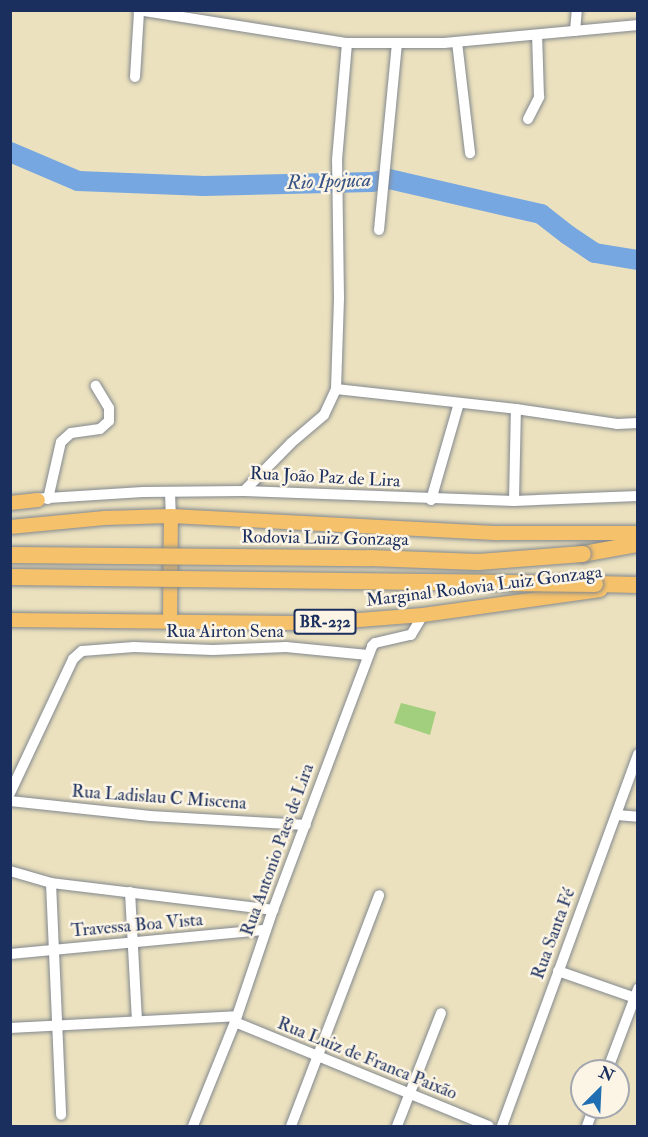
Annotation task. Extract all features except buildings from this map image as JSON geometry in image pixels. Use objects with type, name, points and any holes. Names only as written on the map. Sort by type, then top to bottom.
[{"type":"highway","name":"Rodovia Luiz Gonzaga","points":[[10,555],[370,558],[478,562],[583,554],[638,544]]},
{"type":"highway","name":"BR-232","points":[[10,577],[637,585]]},
{"type":"main road","points":[[10,503],[43,499]]},
{"type":"main road","points":[[170,621],[171,516]]},
{"type":"main road","points":[[10,526],[105,518],[171,516],[499,533],[638,533]]},
{"type":"main road","name":"Marginal Rodovia Luiz Gonzaga","points":[[10,620],[321,623],[423,615],[637,585]]},
{"type":"street","points":[[575,31],[577,10]]},
{"type":"street","points":[[135,77],[139,11],[185,14],[347,44],[458,42],[638,26]]},
{"type":"street","points":[[528,119],[539,98],[537,35]]},
{"type":"street","points":[[458,42],[470,153]]},
{"type":"street","points":[[244,490],[291,443],[324,415],[336,389],[337,160],[347,44]]},
{"type":"street","points":[[379,230],[397,44]]},
{"type":"street","points":[[43,499],[61,442],[71,433],[100,429],[109,422],[109,408],[96,386]]},
{"type":"street","points":[[336,389],[516,409],[617,424],[638,423]]},
{"type":"street","points":[[430,500],[459,403]]},
{"type":"street","points":[[514,501],[516,409]]},
{"type":"street","name":"Rua João Paz de Lira","points":[[10,498],[43,499],[244,490],[430,500],[514,501],[638,496]]},
{"type":"street","points":[[170,492],[171,516]]},
{"type":"street","points":[[368,655],[375,643],[411,635],[423,615]]},
{"type":"street","name":"Rua Airton Sena","points":[[10,793],[73,659],[82,651],[134,647],[213,650],[286,647],[368,655]]},
{"type":"street","name":"Rua Antonio Paes de Lira","points":[[193,1126],[235,1019],[368,655]]},
{"type":"street","name":"Rua Santa Fé","points":[[502,1126],[638,754]]},
{"type":"street","name":"Rua Ladislau C Miscena","points":[[10,801],[150,816],[306,825]]},
{"type":"street","points":[[617,815],[638,817]]},
{"type":"street","points":[[10,871],[51,883],[273,910]]},
{"type":"street","points":[[51,883],[61,1115]]},
{"type":"street","points":[[129,892],[137,1021]]},
{"type":"street","points":[[291,1126],[379,895]]},
{"type":"street","name":"Travessa Boa Vista","points":[[10,954],[266,930]]},
{"type":"street","points":[[558,971],[636,995],[612,1059]]},
{"type":"street","points":[[397,1126],[441,1013]]},
{"type":"street","name":"Rua Luiz de Franca Paixão","points":[[10,1028],[137,1021],[235,1019],[317,1056],[488,1126]]},
{"type":"green space","points":[[401,703],[436,712],[430,735],[394,723]]},
{"type":"waterway","name":"Rio Ipojuca","points":[[10,152],[78,181],[204,186],[372,182],[389,179],[541,214],[595,253],[638,260]]}]
